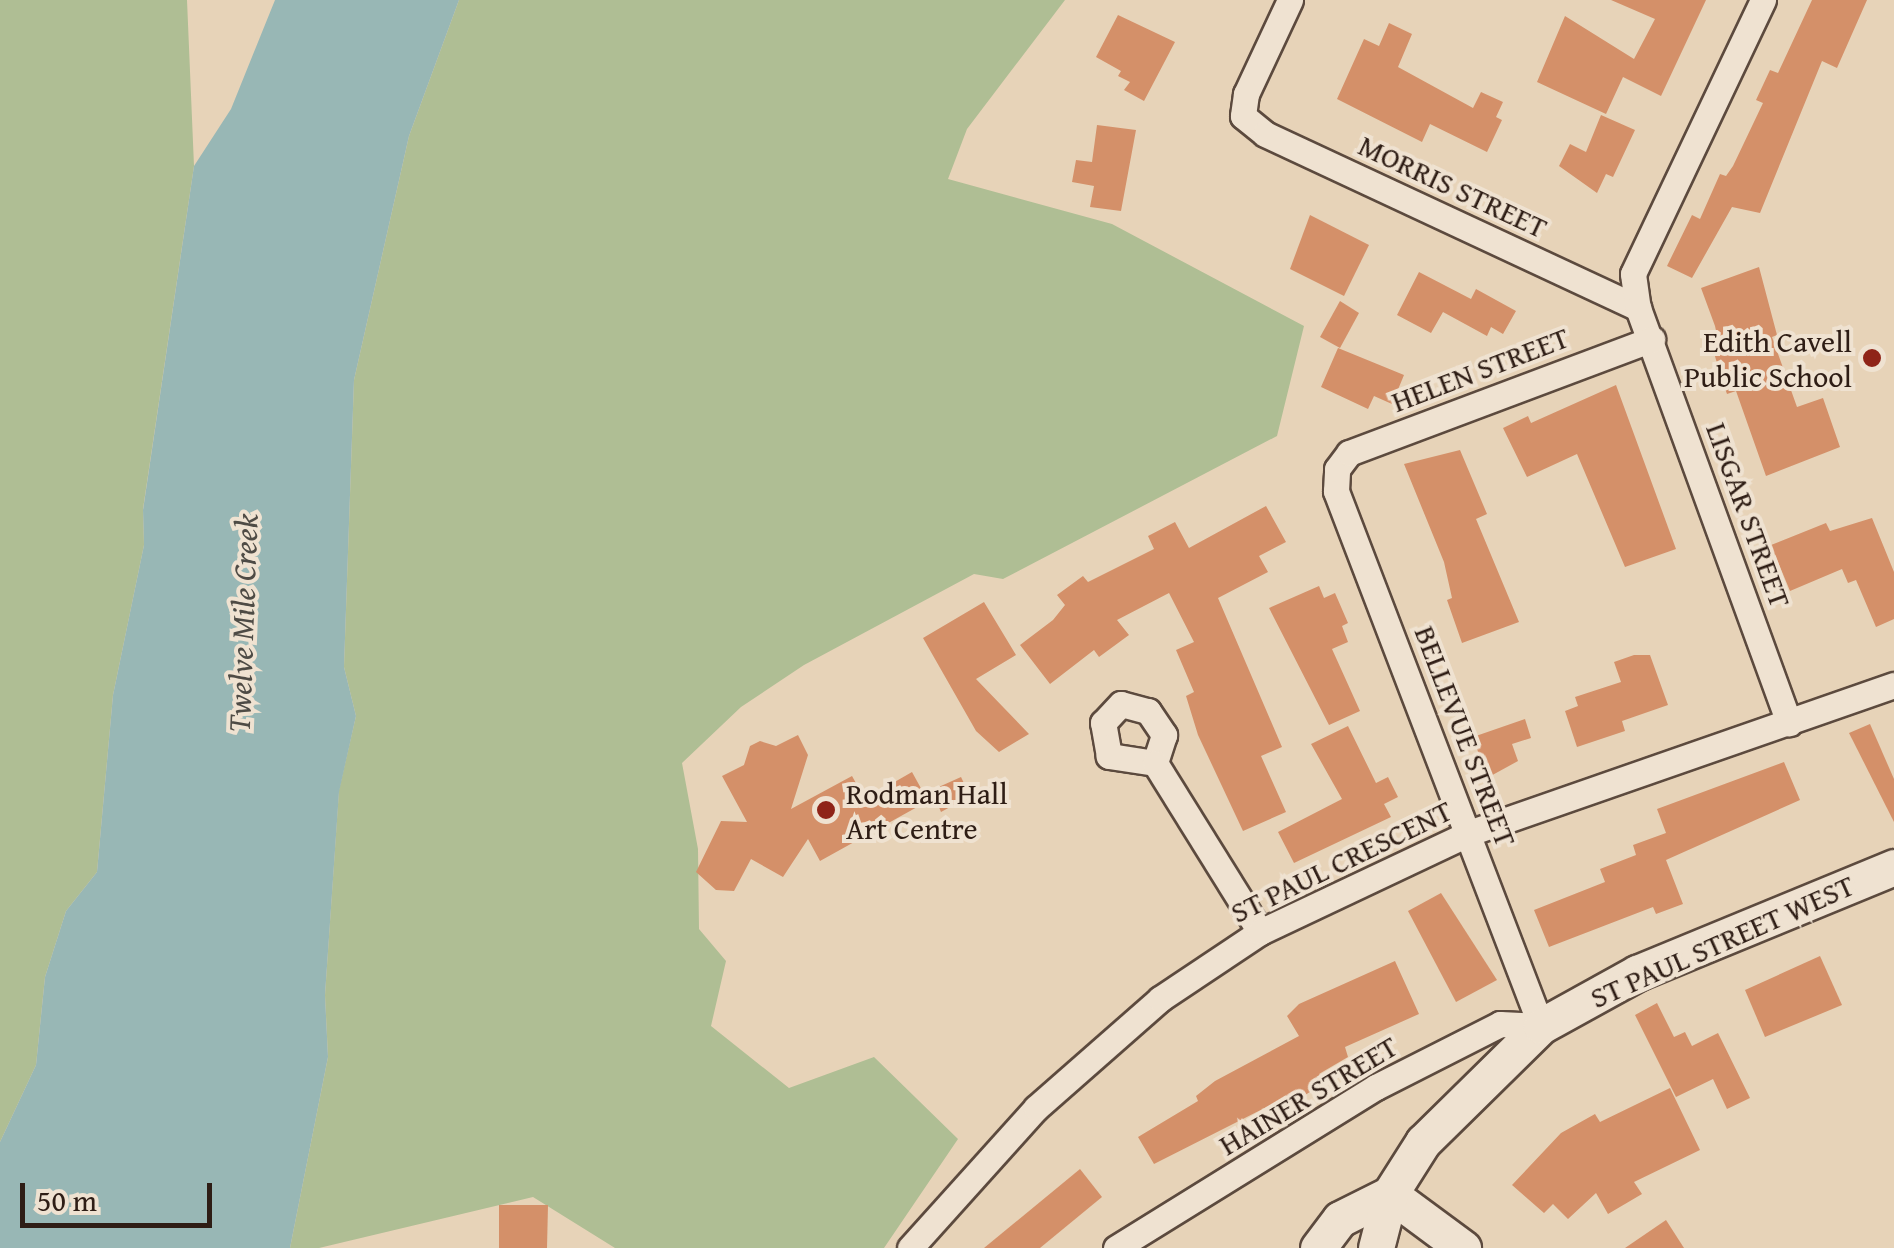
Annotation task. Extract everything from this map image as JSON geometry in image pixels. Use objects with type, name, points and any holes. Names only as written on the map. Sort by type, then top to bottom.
[{"type":"main road","name":"ST PAUL STREET WEST","points":[[1376,1248],[1390,1194],[1423,1142],[1542,1026],[1637,973],[1894,867]]},
{"type":"main road","points":[[1318,1248],[1340,1218],[1390,1194],[1463,1248]]},
{"type":"street","name":"MORRIS STREET","points":[[1290,0],[1246,94],[1243,116],[1265,134],[1638,308]]},
{"type":"street","name":"LISGAR STREET","points":[[1763,0],[1633,274],[1638,308],[1789,724]]},
{"type":"street","name":"HELEN STREET","points":[[1337,468],[1349,453],[1652,339]]},
{"type":"street","name":"BELLEVUE STREET","points":[[1337,468],[1336,492],[1542,1026]]},
{"type":"street","name":"ST PAUL CRESCENT","points":[[910,1248],[1036,1108],[1160,999],[1260,932],[1470,832],[1894,685]]},
{"type":"street","points":[[1156,763],[1260,932]]},
{"type":"street","name":"HAINER STREET","points":[[1116,1248],[1376,1087],[1500,1024],[1542,1026]]},
{"type":"green space","points":[[0,0],[187,0],[194,166],[143,509],[144,545],[113,695],[97,872],[66,911],[45,977],[36,1065],[0,1142]]},
{"type":"green space","points":[[459,0],[1065,0],[967,129],[948,179],[1112,224],[1304,326],[1277,436],[1003,579],[974,574],[804,665],[741,707],[682,763],[698,849],[699,929],[726,961],[711,1026],[789,1088],[874,1057],[958,1139],[884,1248],[615,1248],[533,1197],[319,1248],[290,1248],[328,1057],[325,995],[339,790],[356,716],[344,667],[354,380],[409,136]]},
{"type":"water","name":"Twelve Mile Creek","points":[[275,0],[459,0],[409,136],[354,380],[344,667],[356,716],[339,792],[325,995],[328,1057],[290,1248],[0,1248],[0,1142],[36,1065],[45,977],[66,911],[97,872],[113,695],[144,545],[143,510],[194,166],[231,109]]},
{"type":"building","points":[[1611,0],[1706,0],[1661,96],[1623,77],[1606,114],[1537,82],[1565,16],[1634,59],[1655,19]]},
{"type":"building","points":[[1812,0],[1867,0],[1837,68],[1822,61],[1760,213],[1732,207],[1692,278],[1667,266],[1692,215],[1700,219],[1720,174],[1726,176],[1733,166],[1763,103],[1756,100],[1770,70],[1778,73]]},
{"type":"building","points":[[1118,15],[1175,42],[1144,101],[1124,90],[1130,82],[1118,76],[1121,71],[1096,57]]},
{"type":"building","points":[[1389,23],[1412,34],[1398,67],[1473,108],[1481,92],[1503,102],[1496,117],[1502,120],[1487,152],[1430,124],[1422,142],[1337,99],[1364,39],[1379,46]]},
{"type":"building","points":[[1601,115],[1635,130],[1613,177],[1606,174],[1597,193],[1559,166],[1570,144],[1586,152]]},
{"type":"building","points":[[1097,125],[1136,130],[1121,211],[1090,207],[1094,186],[1072,182],[1076,160],[1092,162]]},
{"type":"building","points":[[1310,215],[1369,245],[1344,296],[1290,269]]},
{"type":"building","points":[[1759,267],[1777,335],[1772,337],[1797,407],[1823,398],[1840,447],[1766,476],[1736,391],[1727,394],[1720,374],[1711,342],[1718,340],[1715,326],[1701,288]]},
{"type":"building","points":[[1419,272],[1471,299],[1476,289],[1516,311],[1503,334],[1491,327],[1487,336],[1443,312],[1431,333],[1397,315]]},
{"type":"building","points":[[1340,301],[1359,313],[1340,348],[1320,337]]},
{"type":"building","points":[[1338,348],[1404,375],[1392,404],[1374,396],[1368,409],[1321,387]]},
{"type":"building","points":[[1616,385],[1676,549],[1625,567],[1577,454],[1527,477],[1503,428],[1528,416],[1531,423]]},
{"type":"building","points":[[1460,450],[1487,514],[1476,519],[1519,622],[1462,643],[1447,600],[1452,598],[1444,562],[1404,464]]},
{"type":"building","points":[[1266,506],[1286,542],[1259,556],[1268,572],[1218,598],[1282,747],[1261,756],[1286,812],[1243,831],[1198,735],[1186,696],[1194,692],[1176,650],[1194,642],[1169,593],[1117,620],[1129,635],[1099,657],[1094,650],[1050,684],[1020,645],[1053,620],[1065,605],[1057,595],[1083,576],[1088,582],[1154,549],[1148,536],[1175,522],[1189,548]]},
{"type":"building","points":[[1872,518],[1894,572],[1894,619],[1876,627],[1856,580],[1848,583],[1842,569],[1790,591],[1771,545],[1826,523],[1830,531]]},
{"type":"building","points":[[1319,586],[1324,598],[1335,593],[1348,623],[1342,626],[1348,642],[1332,649],[1360,711],[1329,725],[1269,608]]},
{"type":"building","points":[[984,602],[1016,655],[976,679],[1029,734],[999,752],[976,731],[923,638]]},
{"type":"building","points":[[1634,655],[1650,655],[1668,705],[1622,721],[1625,731],[1577,747],[1565,711],[1578,706],[1575,697],[1621,682],[1614,662]]},
{"type":"building","points":[[1525,719],[1531,738],[1512,744],[1518,761],[1487,778],[1473,737]]},
{"type":"building","points":[[1870,724],[1894,779],[1894,822],[1849,733]]},
{"type":"building","points":[[1348,726],[1376,783],[1388,777],[1398,797],[1384,804],[1391,817],[1294,863],[1278,832],[1342,799],[1311,744]]},
{"type":"building","name":"Rodman Hall Art Centre","points":[[798,735],[808,755],[791,809],[852,776],[865,799],[912,772],[928,801],[820,861],[808,839],[783,877],[751,859],[734,891],[716,890],[696,872],[721,821],[747,822],[722,776],[744,765],[750,746],[760,741],[776,746]]},
{"type":"building","points":[[1784,762],[1800,800],[1666,860],[1683,904],[1656,914],[1653,907],[1549,947],[1534,910],[1605,882],[1600,869],[1636,855],[1633,845],[1666,833],[1657,809]]},
{"type":"building","points":[[961,777],[970,796],[941,812],[932,790]]},
{"type":"building","points":[[1441,893],[1497,980],[1456,1002],[1408,911]]},
{"type":"building","points":[[1820,956],[1842,1005],[1765,1037],[1745,990]]},
{"type":"building","points":[[1395,961],[1419,1014],[1345,1047],[1348,1057],[1319,1074],[1324,1083],[1302,1097],[1298,1091],[1154,1164],[1138,1137],[1198,1101],[1196,1096],[1215,1081],[1299,1036],[1287,1016],[1299,1004]]},
{"type":"building","points":[[1657,1003],[1674,1037],[1685,1032],[1692,1046],[1718,1033],[1750,1098],[1727,1109],[1713,1079],[1676,1097],[1635,1015]]},
{"type":"building","points":[[1670,1088],[1700,1150],[1634,1182],[1642,1194],[1608,1214],[1596,1193],[1568,1219],[1553,1204],[1544,1213],[1512,1185],[1561,1133],[1595,1114],[1600,1122]]},
{"type":"building","points":[[1080,1169],[1102,1197],[1040,1248],[984,1248]]},
{"type":"building","points":[[499,1205],[548,1205],[547,1248],[499,1248]]},
{"type":"building","points":[[1666,1220],[1684,1248],[1625,1248]]},
{"type":"place","name":"Edith Cavell Public School","points":[[1872,358]]},
{"type":"place","name":"Rodman Hall Art Centre","points":[[826,810]]}]
